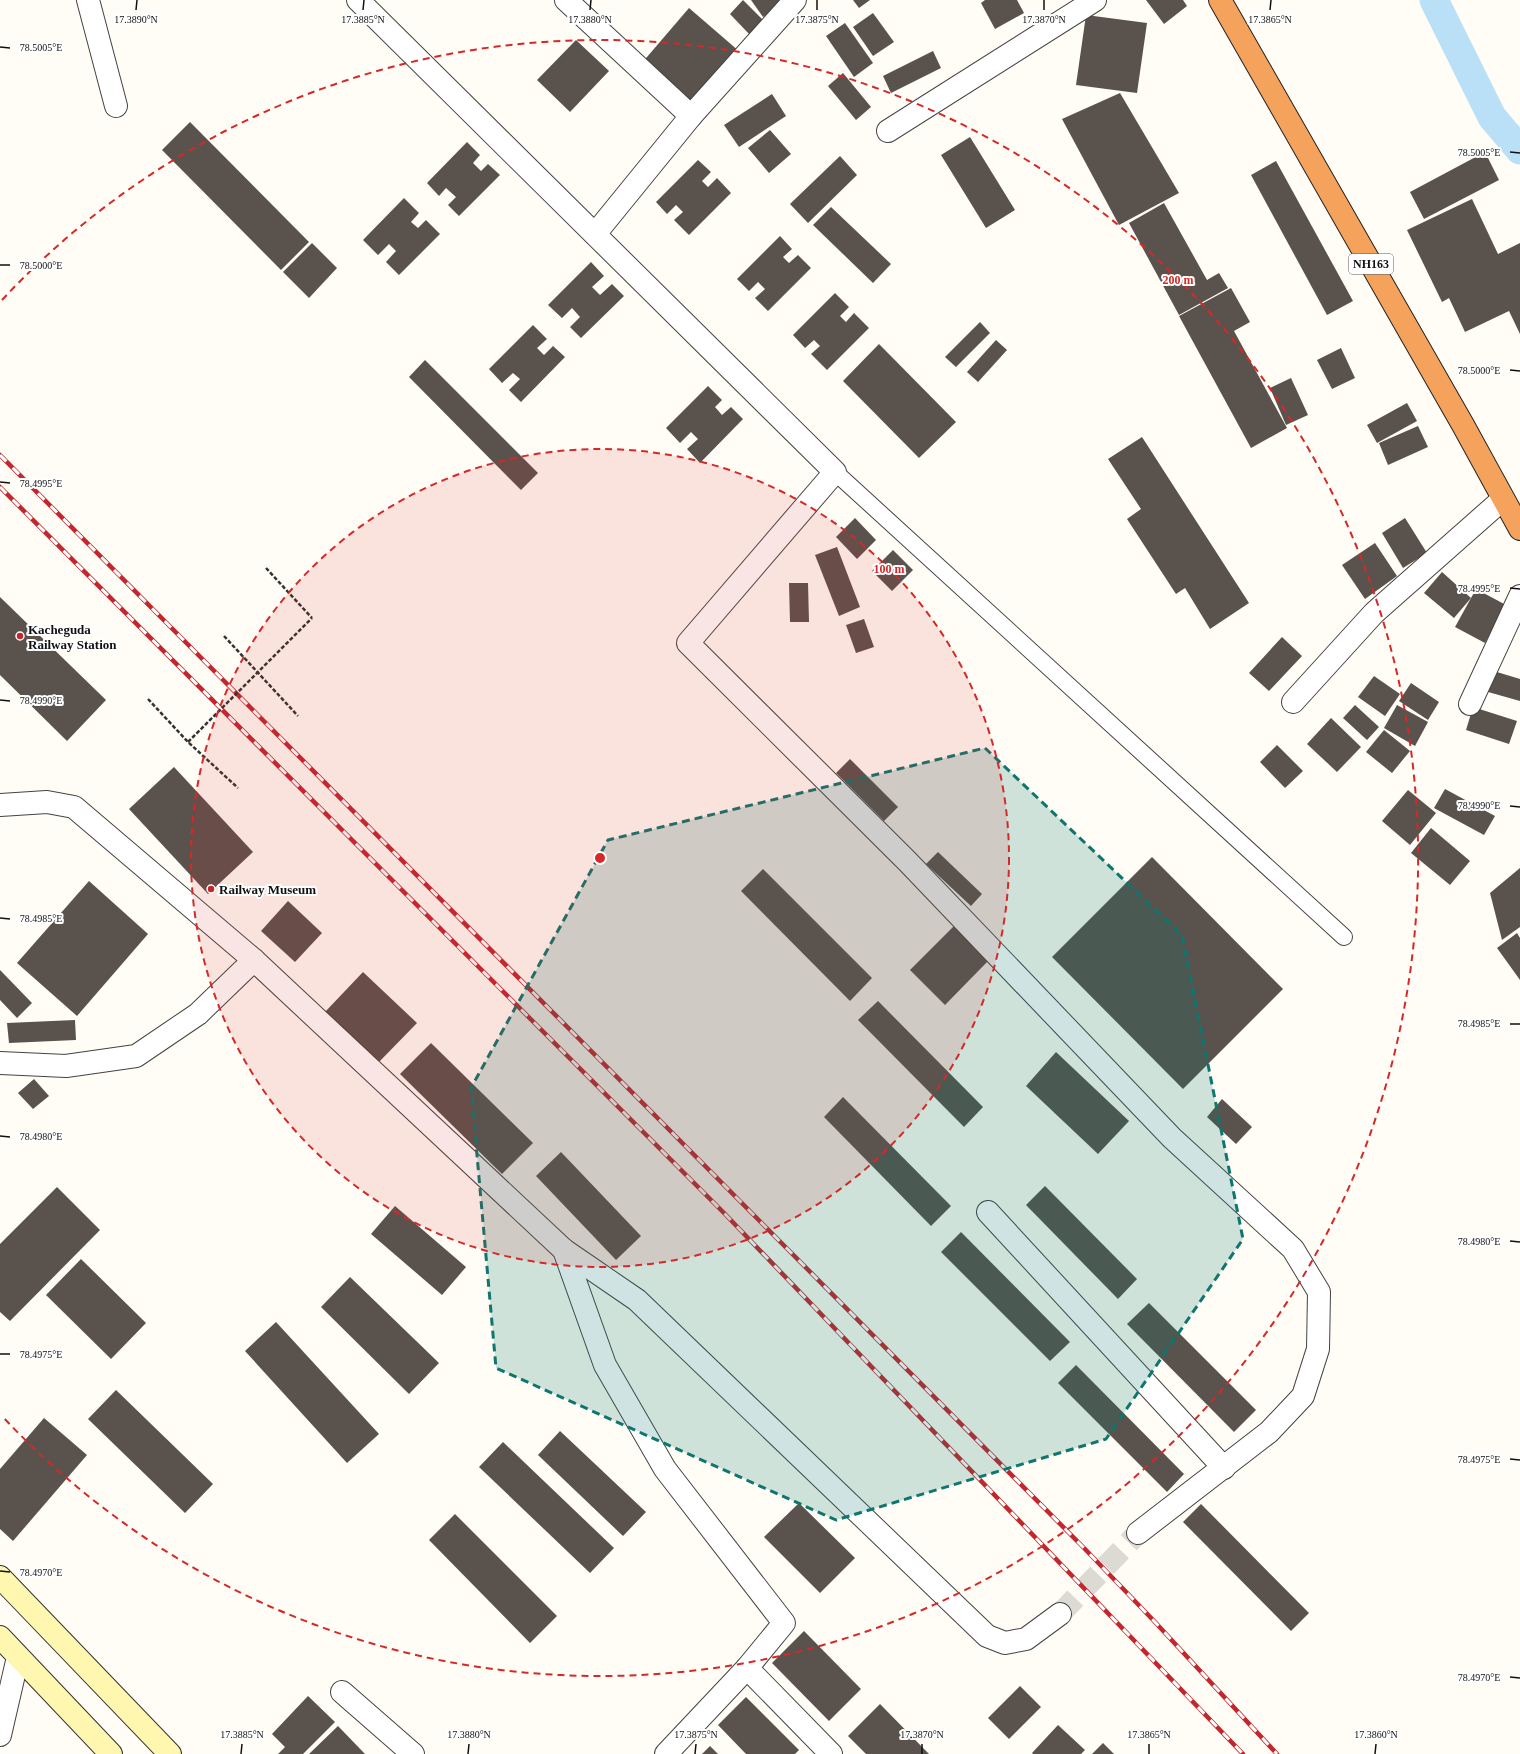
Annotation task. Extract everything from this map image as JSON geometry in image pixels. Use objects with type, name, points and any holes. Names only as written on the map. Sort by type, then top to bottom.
[{"type":"highway","name":"NH163","points":[[1220,0],[1463,425],[1520,529]]},
{"type":"main road","points":[[0,1577],[170,1754]]},
{"type":"main road","points":[[0,1637],[100,1749]]},
{"type":"street","points":[[88,0],[116,106]]},
{"type":"street","points":[[358,0],[835,472],[688,643],[907,861],[1172,1138],[1293,1249],[1319,1292],[1318,1349],[1303,1396],[1270,1432],[1138,1533]]},
{"type":"street","points":[[566,0],[691,116]]},
{"type":"street","points":[[595,234],[691,116],[795,0]]},
{"type":"street","points":[[888,131],[1095,0]]},
{"type":"street","points":[[1293,702],[1374,613],[1504,499]]},
{"type":"street","points":[[1470,704],[1520,596]]},
{"type":"street","points":[[0,805],[47,802],[74,807],[254,960],[564,1250],[637,1300],[987,1636],[1005,1643],[1026,1639],[1060,1614]]},
{"type":"street","points":[[0,1063],[66,1066],[136,1056],[198,1014],[254,960]]},
{"type":"street","points":[[988,1212],[1224,1468]]},
{"type":"street","points":[[564,1250],[604,1366],[665,1470],[784,1623],[747,1668],[666,1754]]},
{"type":"street","points":[[0,1735],[18,1657]]},
{"type":"street","points":[[747,1668],[831,1754]]},
{"type":"street","points":[[342,1692],[413,1754]]},
{"type":"lane","points":[[835,472],[1344,937]]},
{"type":"path","points":[[188,742],[312,618],[266,568]]},
{"type":"path","points":[[224,636],[298,716]]},
{"type":"path","points":[[148,699],[188,742],[238,788]]},
{"type":"highlighted area","points":[[985,748],[1182,935],[1243,1239],[1106,1439],[836,1520],[496,1368],[471,1088],[608,840]]},
{"type":"building","points":[[743,0],[764,21],[750,35],[730,14]]},
{"type":"building","points":[[751,0],[786,0],[763,17]]},
{"type":"building","points":[[853,0],[870,0],[859,8]]},
{"type":"building","points":[[985,0],[1017,0],[1024,13],[995,29],[981,3]]},
{"type":"building","points":[[1146,0],[1183,0],[1187,6],[1164,24]]},
{"type":"building","points":[[689,8],[740,52],[692,108],[641,64]]},
{"type":"building","points":[[873,13],[894,42],[873,56],[853,27]]},
{"type":"building","points":[[1086,15],[1147,23],[1137,93],[1076,85]]},
{"type":"building","points":[[845,23],[873,63],[854,77],[826,36]]},
{"type":"building","points":[[576,40],[609,71],[570,112],[537,80]]},
{"type":"building","points":[[933,51],[941,68],[891,93],[883,76]]},
{"type":"building","points":[[843,73],[871,107],[856,120],[828,86]]},
{"type":"building","points":[[1120,93],[1179,193],[1119,225],[1062,119]]},
{"type":"building","points":[[772,94],[786,116],[739,147],[724,125]]},
{"type":"building","points":[[190,122],[309,242],[281,270],[162,150]]},
{"type":"building","points":[[770,130],[791,154],[769,173],[748,148]]},
{"type":"building","points":[[970,137],[1015,210],[986,228],[941,155]]},
{"type":"building","points":[[467,142],[480,155],[473,163],[481,171],[488,164],[500,175],[459,216],[448,205],[456,197],[446,188],[439,196],[427,183]]},
{"type":"building","points":[[1485,152],[1499,180],[1424,219],[1410,192]]},
{"type":"building","points":[[840,156],[857,175],[808,223],[790,204]]},
{"type":"building","points":[[698,160],[711,172],[702,181],[708,187],[717,178],[731,193],[689,235],[674,220],[683,212],[676,205],[667,214],[656,202]]},
{"type":"building","points":[[1276,161],[1353,301],[1327,315],[1251,175]]},
{"type":"building","points":[[404,198],[419,213],[411,222],[418,228],[426,220],[440,234],[399,275],[386,262],[396,251],[389,244],[378,255],[363,240]]},
{"type":"building","points":[[1472,199],[1498,254],[1520,243],[1520,334],[1509,311],[1465,332],[1449,298],[1442,302],[1407,230]]},
{"type":"building","points":[[1164,203],[1207,280],[1219,273],[1228,288],[1179,315],[1129,223]]},
{"type":"building","points":[[831,207],[891,264],[873,283],[813,225]]},
{"type":"building","points":[[780,236],[792,249],[783,257],[789,263],[798,255],[811,268],[768,311],[755,298],[765,289],[758,282],[749,291],[737,279]]},
{"type":"building","points":[[312,243],[337,268],[309,298],[283,272]]},
{"type":"building","points":[[591,262],[604,276],[592,287],[600,295],[612,284],[624,296],[581,338],[570,327],[580,317],[572,308],[562,318],[548,305]]},
{"type":"building","points":[[1231,288],[1250,322],[1234,331],[1287,428],[1251,448],[1179,316]]},
{"type":"building","points":[[835,293],[849,307],[840,316],[846,322],[854,313],[869,328],[827,370],[811,354],[820,346],[814,340],[805,348],[793,335]]},
{"type":"building","points":[[980,322],[990,333],[956,367],[945,357]]},
{"type":"building","points":[[533,325],[547,339],[537,348],[544,355],[553,346],[565,357],[521,402],[509,390],[520,379],[513,373],[502,383],[489,369]]},
{"type":"building","points":[[996,340],[1007,350],[978,382],[967,372]]},
{"type":"building","points":[[879,344],[956,422],[919,458],[843,381]]},
{"type":"building","points":[[1341,348],[1355,378],[1332,389],[1317,360]]},
{"type":"building","points":[[425,360],[538,473],[521,490],[409,377]]},
{"type":"building","points":[[1291,378],[1308,415],[1286,425],[1270,388]]},
{"type":"building","points":[[708,386],[722,400],[715,407],[722,415],[731,407],[743,419],[700,463],[687,449],[698,439],[691,432],[680,443],[666,428]]},
{"type":"building","points":[[1407,403],[1417,421],[1377,443],[1367,425]]},
{"type":"building","points":[[1418,426],[1428,447],[1388,465],[1379,443]]},
{"type":"building","points":[[1142,437],[1249,603],[1210,629],[1185,588],[1176,594],[1127,519],[1141,509],[1108,459]]},
{"type":"building","points":[[855,518],[876,540],[857,559],[836,537]]},
{"type":"building","points":[[1405,518],[1427,553],[1403,568],[1382,533]]},
{"type":"building","points":[[1375,543],[1397,576],[1365,599],[1342,565]]},
{"type":"building","points":[[837,547],[860,607],[839,616],[815,555]]},
{"type":"building","points":[[893,550],[913,570],[892,591],[872,571]]},
{"type":"building","points":[[1442,572],[1471,598],[1454,618],[1424,593]]},
{"type":"building","points":[[789,583],[808,583],[809,622],[790,622]]},
{"type":"building","points":[[1476,589],[1506,605],[1485,643],[1455,627]]},
{"type":"building","name":"Kacheguda Railway Station","points":[[0,597],[106,700],[67,741],[0,675]]},
{"type":"building","points":[[864,619],[874,647],[856,653],[846,625]]},
{"type":"building","points":[[1282,637],[1302,656],[1269,691],[1249,673]]},
{"type":"building","points":[[1487,669],[1520,679],[1520,701],[1481,690]]},
{"type":"building","points":[[1374,676],[1400,694],[1385,716],[1358,697]]},
{"type":"building","points":[[1411,683],[1439,702],[1428,720],[1399,701]]},
{"type":"building","points":[[1355,705],[1379,727],[1367,740],[1343,718]]},
{"type":"building","points":[[1397,705],[1428,722],[1415,746],[1384,728]]},
{"type":"building","points":[[1473,707],[1517,721],[1509,744],[1466,730]]},
{"type":"building","points":[[1331,718],[1361,747],[1337,772],[1307,744]]},
{"type":"building","points":[[1384,730],[1410,751],[1392,773],[1366,752]]},
{"type":"building","points":[[1277,745],[1303,771],[1285,788],[1260,762]]},
{"type":"building","points":[[850,759],[898,807],[884,821],[836,773]]},
{"type":"building","points":[[174,767],[253,852],[208,894],[129,809]]},
{"type":"building","points":[[1445,789],[1495,816],[1484,835],[1434,808]]},
{"type":"building","points":[[1408,790],[1436,813],[1410,845],[1382,821]]},
{"type":"building","points":[[1431,828],[1470,861],[1450,885],[1411,853]]},
{"type":"building","points":[[938,852],[982,894],[971,906],[926,864]]},
{"type":"building","points":[[1152,857],[1283,989],[1183,1089],[1052,957]]},
{"type":"building","points":[[1520,868],[1520,927],[1502,940],[1490,893]]},
{"type":"building","points":[[763,869],[872,978],[850,1001],[741,891]]},
{"type":"building","points":[[89,881],[148,934],[77,1016],[17,963]]},
{"type":"building","points":[[288,901],[322,933],[295,962],[261,931]]},
{"type":"building","points":[[955,925],[989,960],[945,1005],[910,970]]},
{"type":"building","points":[[1517,933],[1520,938],[1520,980],[1497,948]]},
{"type":"building","points":[[0,970],[32,1003],[17,1018],[0,1000]]},
{"type":"building","points":[[363,972],[417,1023],[378,1063],[325,1012]]},
{"type":"building","points":[[878,1001],[983,1107],[964,1127],[858,1020]]},
{"type":"building","points":[[75,1020],[76,1040],[9,1043],[7,1023]]},
{"type":"building","points":[[431,1043],[533,1143],[502,1174],[400,1074]]},
{"type":"building","points":[[1056,1052],[1129,1121],[1098,1154],[1026,1086]]},
{"type":"building","points":[[34,1079],[49,1096],[33,1109],[18,1093]]},
{"type":"building","points":[[843,1097],[951,1206],[931,1226],[824,1117]]},
{"type":"building","points":[[1222,1099],[1252,1127],[1236,1144],[1207,1117]]},
{"type":"building","points":[[561,1152],[641,1236],[616,1260],[536,1176]]},
{"type":"building","points":[[1045,1186],[1137,1279],[1118,1299],[1026,1205]]},
{"type":"building","points":[[57,1187],[100,1230],[10,1321],[0,1312],[0,1244]]},
{"type":"building","points":[[395,1206],[466,1267],[442,1295],[371,1234]]},
{"type":"building","points":[[961,1232],[1070,1342],[1050,1361],[941,1252]]},
{"type":"building","points":[[81,1259],[146,1323],[111,1359],[46,1295]]},
{"type":"building","points":[[350,1277],[439,1363],[409,1394],[321,1307]]},
{"type":"building","points":[[1149,1303],[1256,1410],[1234,1432],[1127,1324]]},
{"type":"building","points":[[276,1322],[379,1434],[347,1463],[245,1351]]},
{"type":"building","points":[[1076,1365],[1184,1474],[1167,1492],[1058,1383]]},
{"type":"building","points":[[116,1390],[213,1484],[185,1513],[88,1419]]},
{"type":"building","points":[[44,1418],[87,1455],[13,1541],[0,1529],[0,1469]]},
{"type":"building","points":[[560,1431],[646,1512],[623,1536],[538,1455]]},
{"type":"building","points":[[503,1442],[614,1548],[590,1573],[479,1467]]},
{"type":"building","points":[[799,1503],[855,1558],[820,1593],[764,1537]]},
{"type":"building","points":[[1201,1504],[1309,1613],[1291,1631],[1183,1522]]},
{"type":"building","points":[[455,1514],[557,1616],[530,1643],[429,1540]]},
{"type":"building","points":[[804,1631],[861,1689],[829,1721],[772,1663]]},
{"type":"building","points":[[1020,1686],[1041,1707],[1009,1739],[988,1718]]},
{"type":"building","points":[[308,1696],[335,1722],[303,1754],[278,1754],[285,1747],[272,1734]]},
{"type":"building","points":[[746,1697],[799,1750],[795,1754],[746,1754],[718,1725]]},
{"type":"building","points":[[880,1704],[929,1754],[866,1754],[848,1736]]},
{"type":"building","points":[[1058,1725],[1085,1750],[1081,1754],[1033,1754],[1032,1753]]},
{"type":"building","points":[[338,1726],[365,1754],[309,1754]]},
{"type":"building","points":[[1103,1743],[1114,1754],[1092,1754]]},
{"type":"building","points":[[710,1746],[718,1754],[702,1754]]},
{"type":"waterway","points":[[1434,0],[1492,117],[1520,150]]},
{"type":"tunnel","points":[[1060,1614],[1138,1533]]},
{"type":"railway","points":[[0,455],[1084,1548],[1277,1754]]},
{"type":"railway","points":[[0,487],[725,1214],[1243,1754]]},
{"type":"place","name":"Kacheguda Railway Station","points":[[20,636]]},
{"type":"place","name":"Railway Museum","points":[[211,889]]}]
